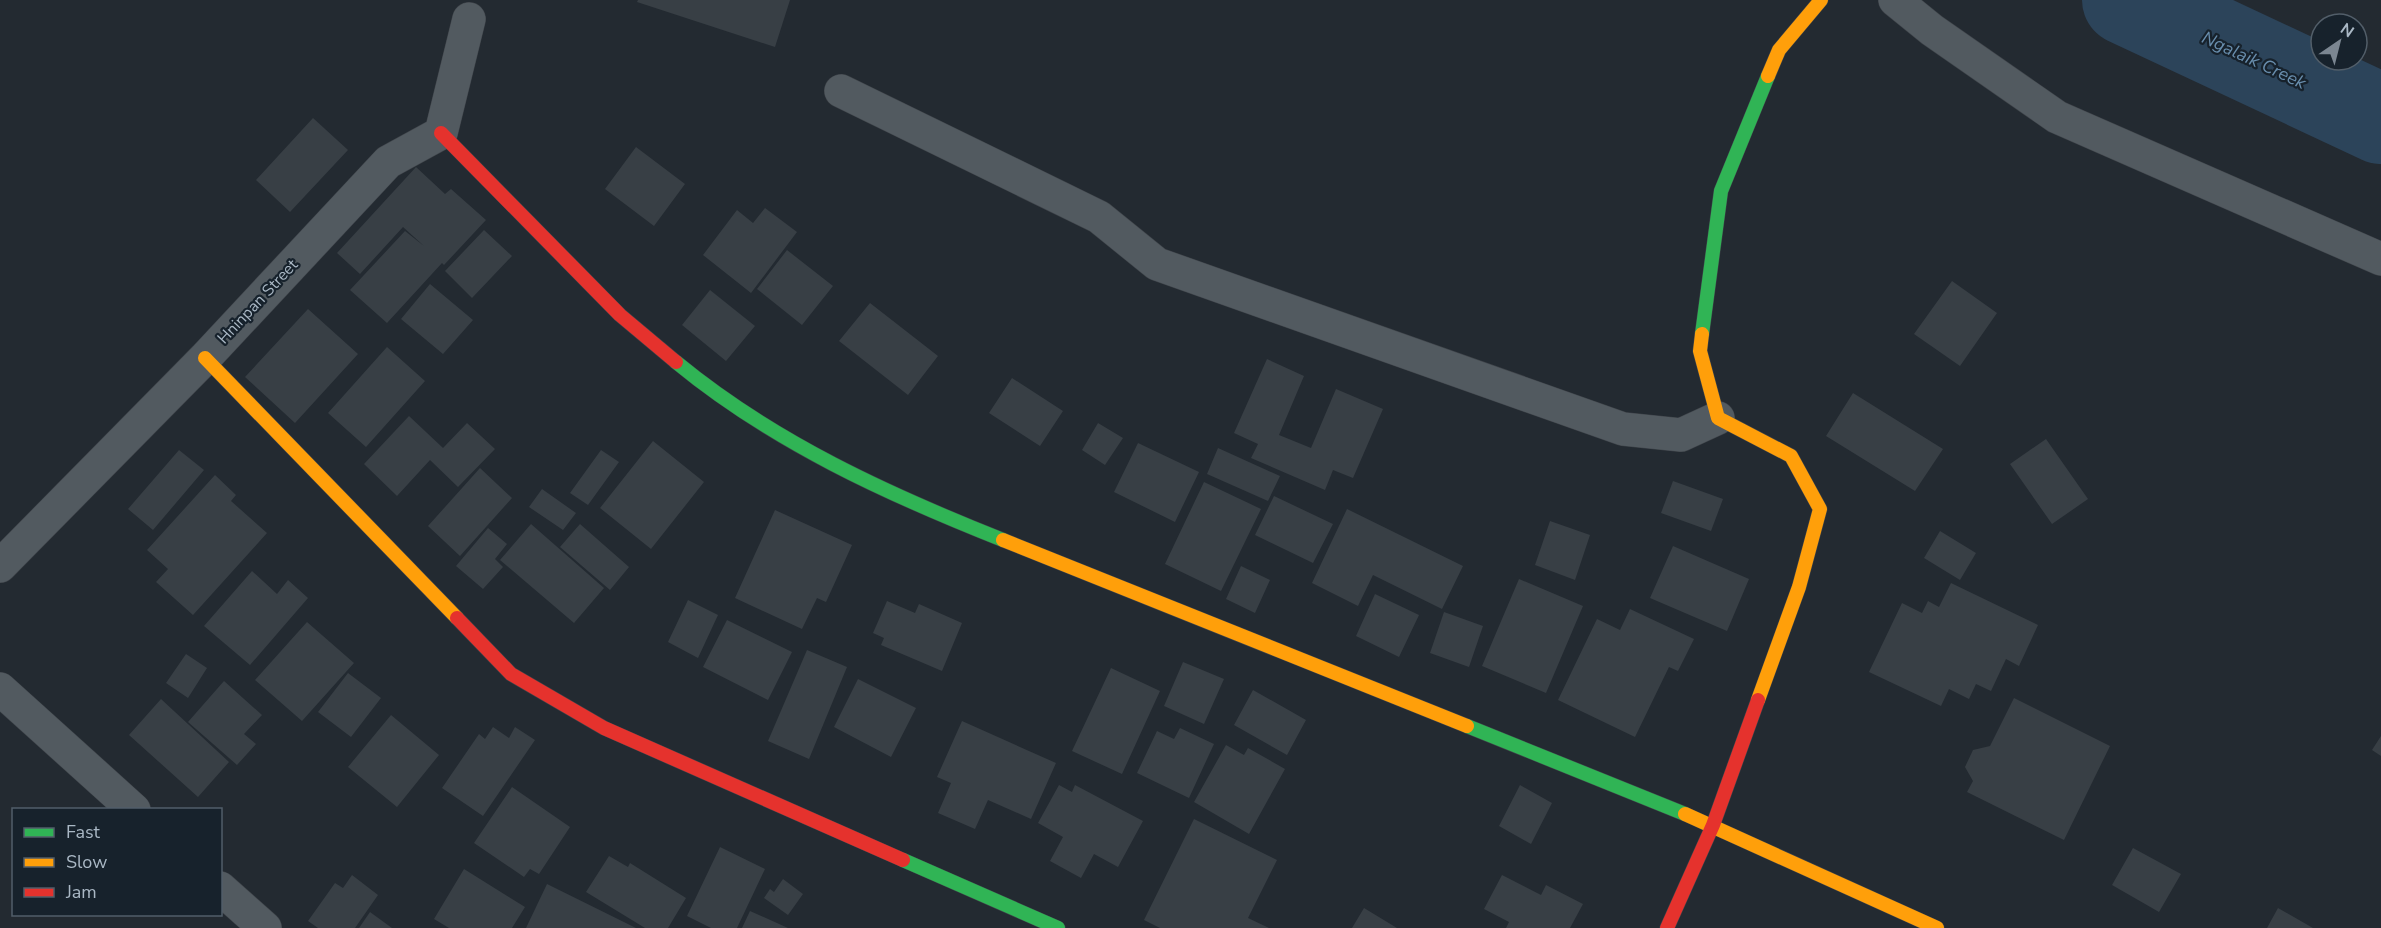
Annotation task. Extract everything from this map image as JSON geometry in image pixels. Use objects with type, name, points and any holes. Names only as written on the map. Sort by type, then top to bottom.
[{"type":"street","points":[[1667,928],[1713,825],[1799,587],[1821,509],[1791,456],[1718,418],[1700,351],[1721,191],[1779,50],[1821,0]]},
{"type":"street","points":[[1895,0],[1932,30],[2057,117],[2381,259]]},
{"type":"street","points":[[469,19],[441,133],[620,315],[714,393],[810,453],[927,510],[1713,825],[1937,928]]},
{"type":"street","points":[[842,91],[1099,218],[1157,264],[1623,429],[1681,435],[1718,418]]},
{"type":"street","name":"Hninpan Street","points":[[0,566],[205,358],[388,162],[441,133]]},
{"type":"street","points":[[205,358],[511,674],[604,728],[1058,928]]},
{"type":"street","points":[[0,689],[132,808]]},
{"type":"street","points":[[222,890],[265,928]]},
{"type":"building","points":[[638,0],[790,0],[775,47],[637,2]]},
{"type":"building","points":[[313,118],[348,150],[290,212],[256,180]]},
{"type":"building","points":[[636,147],[685,184],[654,226],[605,189]]},
{"type":"building","points":[[416,167],[445,194],[451,189],[486,220],[444,265],[442,263],[387,323],[350,290],[405,231],[424,246],[403,227],[360,274],[337,253]]},
{"type":"building","points":[[765,208],[797,232],[751,293],[703,255],[737,210],[753,223]]},
{"type":"building","points":[[484,230],[512,256],[472,298],[445,271]]},
{"type":"building","points":[[787,250],[833,286],[802,325],[757,289]]},
{"type":"building","points":[[1952,281],[1997,313],[1960,366],[1914,334]]},
{"type":"building","points":[[430,284],[473,320],[443,354],[401,319]]},
{"type":"building","points":[[710,290],[755,326],[726,361],[682,325]]},
{"type":"building","points":[[870,303],[938,356],[908,395],[839,341]]},
{"type":"building","points":[[308,309],[358,354],[295,423],[245,377]]},
{"type":"building","points":[[387,347],[425,381],[366,447],[328,413]]},
{"type":"building","points":[[1267,359],[1304,376],[1279,435],[1311,448],[1336,389],[1383,409],[1353,478],[1333,470],[1325,490],[1251,458],[1258,444],[1234,433]]},
{"type":"building","points":[[1012,378],[1063,411],[1040,446],[989,413]]},
{"type":"building","points":[[1853,393],[1943,449],[1915,491],[1826,436]]},
{"type":"building","points":[[409,416],[443,448],[467,423],[495,449],[458,487],[430,460],[397,496],[364,464]]},
{"type":"building","points":[[1098,423],[1123,438],[1105,465],[1082,450]]},
{"type":"building","points":[[2046,439],[2088,499],[2052,524],[2010,464]]},
{"type":"building","points":[[653,441],[704,482],[651,549],[600,508]]},
{"type":"building","points":[[1138,443],[1199,472],[1175,522],[1114,492]]},
{"type":"building","points":[[1218,448],[1280,476],[1268,501],[1207,474]]},
{"type":"building","points":[[179,450],[204,470],[153,530],[128,509]]},
{"type":"building","points":[[601,450],[619,462],[588,505],[570,493]]},
{"type":"building","points":[[480,468],[512,498],[460,556],[428,526]]},
{"type":"building","points":[[215,475],[236,495],[231,501],[267,533],[193,615],[156,582],[168,569],[147,550]]},
{"type":"building","points":[[1673,481],[1723,499],[1711,531],[1661,513]]},
{"type":"building","points":[[1204,482],[1261,509],[1221,591],[1165,564]]},
{"type":"building","points":[[542,489],[576,513],[563,530],[529,507]]},
{"type":"building","points":[[1274,496],[1333,524],[1313,563],[1255,535]]},
{"type":"building","points":[[1347,509],[1463,566],[1442,609],[1373,575],[1358,606],[1312,583]]},
{"type":"building","points":[[775,510],[852,545],[826,602],[817,598],[802,629],[735,598]]},
{"type":"building","points":[[1550,521],[1590,535],[1575,580],[1535,565]]},
{"type":"building","points":[[531,524],[604,588],[574,623],[500,560]]},
{"type":"building","points":[[580,524],[629,567],[610,590],[560,547]]},
{"type":"building","points":[[488,528],[507,544],[495,559],[503,567],[483,589],[456,566]]},
{"type":"building","points":[[1940,531],[1976,553],[1960,580],[1924,558]]},
{"type":"building","points":[[1673,546],[1749,579],[1727,631],[1650,598]]},
{"type":"building","points":[[1241,566],[1270,580],[1255,613],[1226,599]]},
{"type":"building","points":[[252,571],[277,594],[288,580],[308,598],[250,665],[204,626]]},
{"type":"building","points":[[1519,579],[1583,606],[1546,693],[1482,666]]},
{"type":"building","points":[[1951,583],[2038,625],[2019,666],[2006,659],[1991,691],[1976,684],[1969,699],[1949,689],[1941,706],[1869,672],[1902,603],[1922,613],[1928,601],[1939,607]]},
{"type":"building","points":[[1375,594],[1419,615],[1399,657],[1356,636]]},
{"type":"building","points":[[688,600],[718,615],[698,658],[668,642]]},
{"type":"building","points":[[887,601],[915,613],[919,604],[962,623],[942,671],[881,645],[884,638],[873,633]]},
{"type":"building","points":[[1630,609],[1694,639],[1678,671],[1669,667],[1635,737],[1558,700],[1597,619],[1620,630]]},
{"type":"building","points":[[1444,612],[1483,626],[1469,667],[1430,653]]},
{"type":"building","points":[[727,620],[792,652],[768,700],[703,667]]},
{"type":"building","points":[[307,622],[354,663],[302,721],[255,680]]},
{"type":"building","points":[[807,650],[847,667],[809,759],[768,741]]},
{"type":"building","points":[[186,654],[207,668],[188,698],[166,683]]},
{"type":"building","points":[[1183,662],[1224,679],[1204,724],[1164,706]]},
{"type":"building","points":[[1111,668],[1160,691],[1122,774],[1072,751]]},
{"type":"building","points":[[348,673],[381,698],[351,737],[318,712]]},
{"type":"building","points":[[858,679],[916,708],[891,757],[834,727]]},
{"type":"building","points":[[224,681],[262,715],[244,734],[256,744],[237,765],[188,722]]},
{"type":"building","points":[[1253,690],[1306,720],[1287,755],[1234,725]]},
{"type":"building","points":[[2014,698],[2110,746],[2064,840],[1967,792],[1973,781],[1965,767],[1973,750],[1990,746]]},
{"type":"building","points":[[161,699],[229,762],[198,797],[129,735]]},
{"type":"building","points":[[391,715],[439,755],[397,807],[348,767]]},
{"type":"building","points":[[962,721],[1056,763],[1031,819],[988,800],[975,829],[938,813],[951,783],[937,777]]},
{"type":"building","points":[[493,727],[509,738],[515,727],[535,740],[483,816],[442,788],[479,734],[485,739]]},
{"type":"building","points":[[1180,728],[1214,744],[1189,798],[1137,773],[1157,731],[1174,739]]},
{"type":"building","points":[[2381,736],[2381,756],[2372,750]]},
{"type":"building","points":[[1226,745],[1244,755],[1248,748],[1285,769],[1249,834],[1194,802]]},
{"type":"building","points":[[1059,785],[1072,792],[1075,785],[1143,821],[1118,867],[1094,854],[1081,878],[1050,861],[1063,837],[1038,823]]},
{"type":"building","points":[[1520,785],[1552,803],[1531,844],[1499,826]]},
{"type":"building","points":[[512,787],[570,827],[539,874],[530,869],[524,877],[474,843]]},
{"type":"building","points":[[1194,819],[1277,860],[1248,918],[1269,928],[1160,928],[1144,920]]},
{"type":"building","points":[[720,847],[765,869],[737,928],[711,928],[687,916]]},
{"type":"building","points":[[2133,848],[2181,874],[2159,912],[2112,885]]},
{"type":"building","points":[[609,856],[628,867],[630,863],[686,898],[668,928],[645,928],[586,892]]},
{"type":"building","points":[[464,869],[525,907],[512,928],[449,928],[434,919]]},
{"type":"building","points":[[352,875],[378,895],[355,928],[318,928],[308,921],[335,883],[343,888]]},
{"type":"building","points":[[1502,875],[1541,895],[1546,885],[1583,904],[1570,928],[1506,928],[1509,922],[1484,909]]},
{"type":"building","points":[[783,879],[803,894],[788,915],[764,898],[770,889],[774,892]]},
{"type":"building","points":[[547,884],[636,928],[526,928]]},
{"type":"building","points":[[1364,908],[1397,928],[1352,928]]},
{"type":"building","points":[[2278,908],[2313,928],[2267,928]]},
{"type":"building","points":[[750,911],[788,928],[742,928]]},
{"type":"building","points":[[370,912],[392,928],[359,928]]},
{"type":"waterway","name":"Ngalaik Creek","points":[[2127,0],[2381,119]]},
{"type":"traffic: fast","points":[[1702,334],[1721,191],[1768,76]]},
{"type":"traffic: fast","points":[[676,362],[713,391],[752,417],[832,464],[874,485],[1003,540]]},
{"type":"traffic: fast","points":[[1467,726],[1685,814]]},
{"type":"traffic: fast","points":[[903,860],[1058,928]]},
{"type":"traffic: slow","points":[[1768,76],[1779,50],[1821,0]]},
{"type":"traffic: slow","points":[[1702,334],[1700,351],[1718,418],[1791,456],[1820,509],[1799,587],[1758,700]]},
{"type":"traffic: slow","points":[[205,358],[457,618]]},
{"type":"traffic: slow","points":[[1003,540],[1467,726]]},
{"type":"traffic: slow","points":[[1685,814],[1937,928]]},
{"type":"traffic: jam","points":[[441,133],[620,315],[676,362]]},
{"type":"traffic: jam","points":[[457,618],[511,674],[604,728],[903,860]]},
{"type":"traffic: jam","points":[[1667,928],[1713,825],[1758,700]]}]
